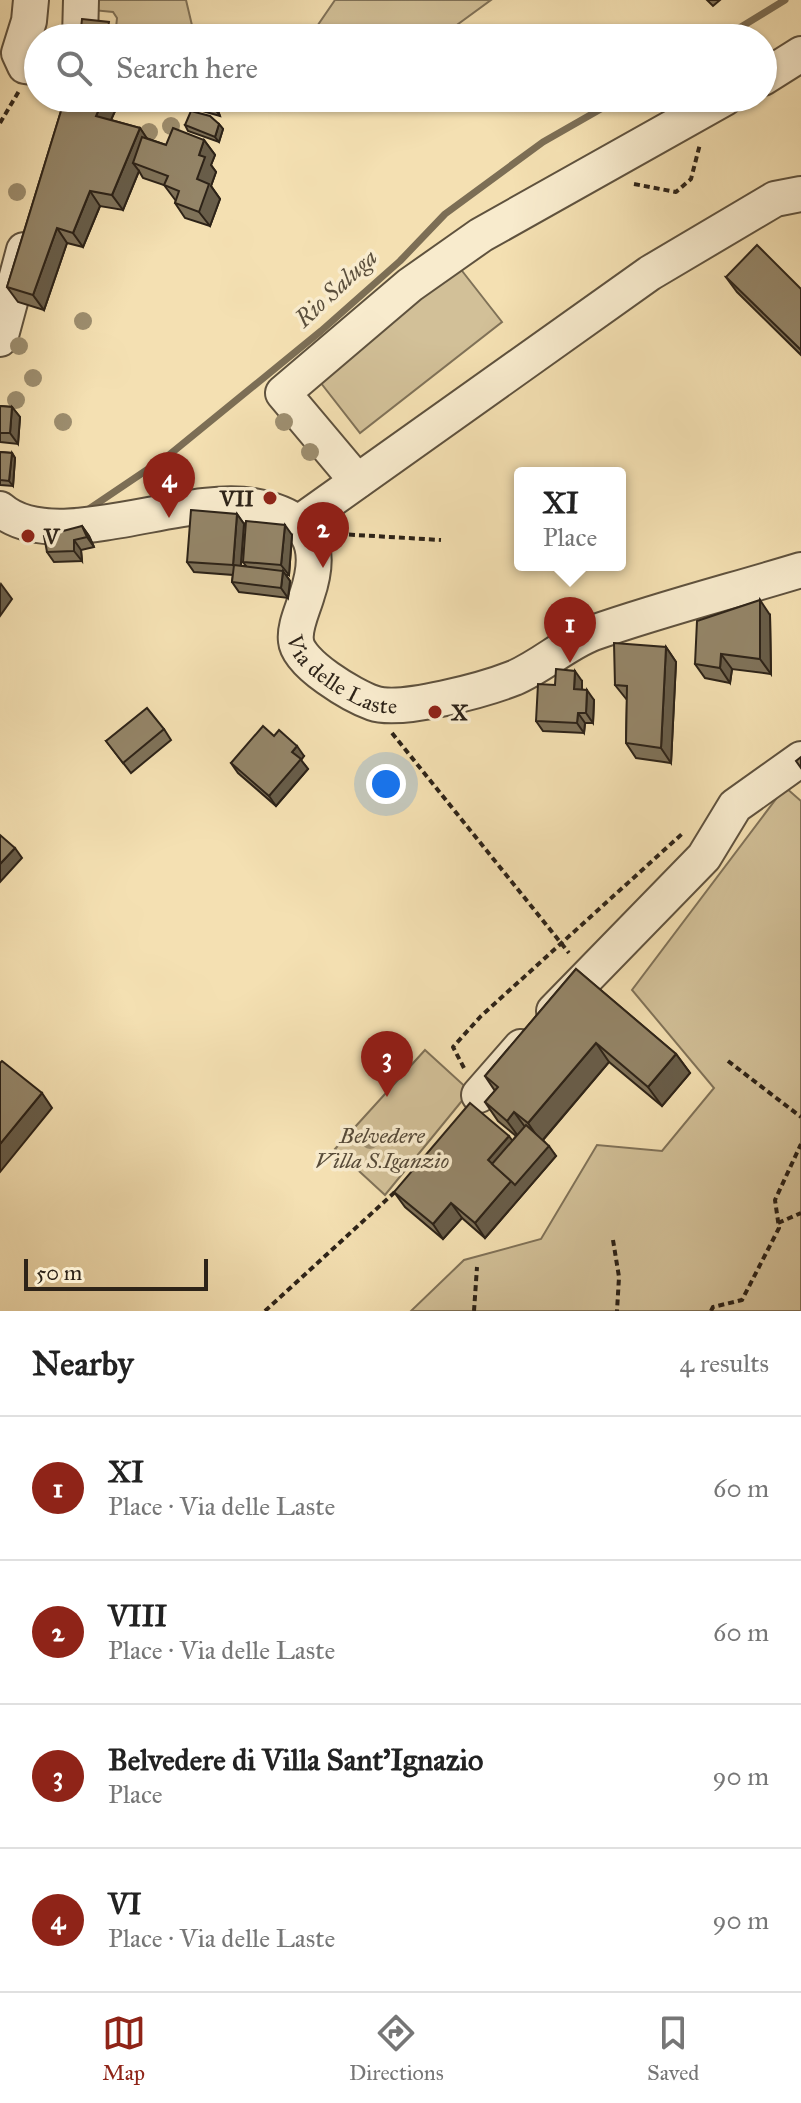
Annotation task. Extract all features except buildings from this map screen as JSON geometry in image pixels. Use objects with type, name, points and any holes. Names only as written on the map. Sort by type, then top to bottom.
[{"type":"street","points":[[28,24],[31,0]]},
{"type":"street","points":[[24,37],[19,53],[24,64]]},
{"type":"street","points":[[777,69],[801,54]]},
{"type":"street","points":[[354,484],[283,393],[410,285],[481,235],[698,112]]},
{"type":"street","points":[[0,509],[18,520],[58,529],[169,510],[224,505],[250,505],[300,522],[650,273],[775,199],[801,194]]},
{"type":"street","points":[[2,321],[32,220]]},
{"type":"street","name":"Via delle Laste","points":[[300,522],[308,533],[314,563],[295,641],[300,654],[340,685],[373,703],[390,706],[410,706],[514,678],[590,634],[801,570]]},
{"type":"street","points":[[479,1095],[586,974],[704,857],[735,806],[801,759]]},
{"type":"path","points":[[595,169],[653,190],[676,192],[691,179],[711,112]]},
{"type":"path","points":[[339,534],[441,540]]},
{"type":"path","points":[[390,706],[394,737],[576,962]]},
{"type":"path","points":[[479,1095],[453,1047],[560,941],[683,833],[696,826]]},
{"type":"path","points":[[728,1061],[801,1117]]},
{"type":"path","points":[[711,1311],[713,1307],[742,1300],[778,1223],[775,1200],[801,1144]]},
{"type":"path","points":[[265,1311],[399,1188]]},
{"type":"path","points":[[778,1223],[801,1213]]},
{"type":"path","points":[[613,1240],[619,1277],[617,1311]]},
{"type":"path","points":[[474,1311],[477,1267]]},
{"type":"green space","points":[[97,0],[186,0],[192,24],[116,24],[113,12],[92,10]]},
{"type":"green space","points":[[335,0],[491,0],[458,24],[319,24]]},
{"type":"green space","points":[[459,267],[502,322],[360,433],[317,378]]},
{"type":"green space","points":[[785,787],[801,801],[801,1311],[411,1311],[464,1260],[541,1239],[597,1145],[662,1151],[714,1088],[632,990]]},
{"type":"green space","name":"Belvedere Villa S.Iganzio","points":[[425,1050],[470,1091],[385,1195],[335,1149]]},
{"type":"waterway","name":"Rio Saluga","points":[[746,24],[785,0]]},
{"type":"waterway","name":"Rio Saluga","points":[[86,511],[169,455],[321,331],[400,261],[445,214],[543,142],[596,112]]},
{"type":"place","name":"VII","points":[[270,498]]},
{"type":"place","name":"VI","points":[[169,518]]},
{"type":"place","name":"V","points":[[28,536]]},
{"type":"place","name":"VIII","points":[[323,568]]},
{"type":"place","name":"XI","points":[[570,663]]},
{"type":"place","name":"X","points":[[435,712]]},
{"type":"place","name":"Belvedere di Villa Sant'Ignazio","points":[[387,1097]]}]
